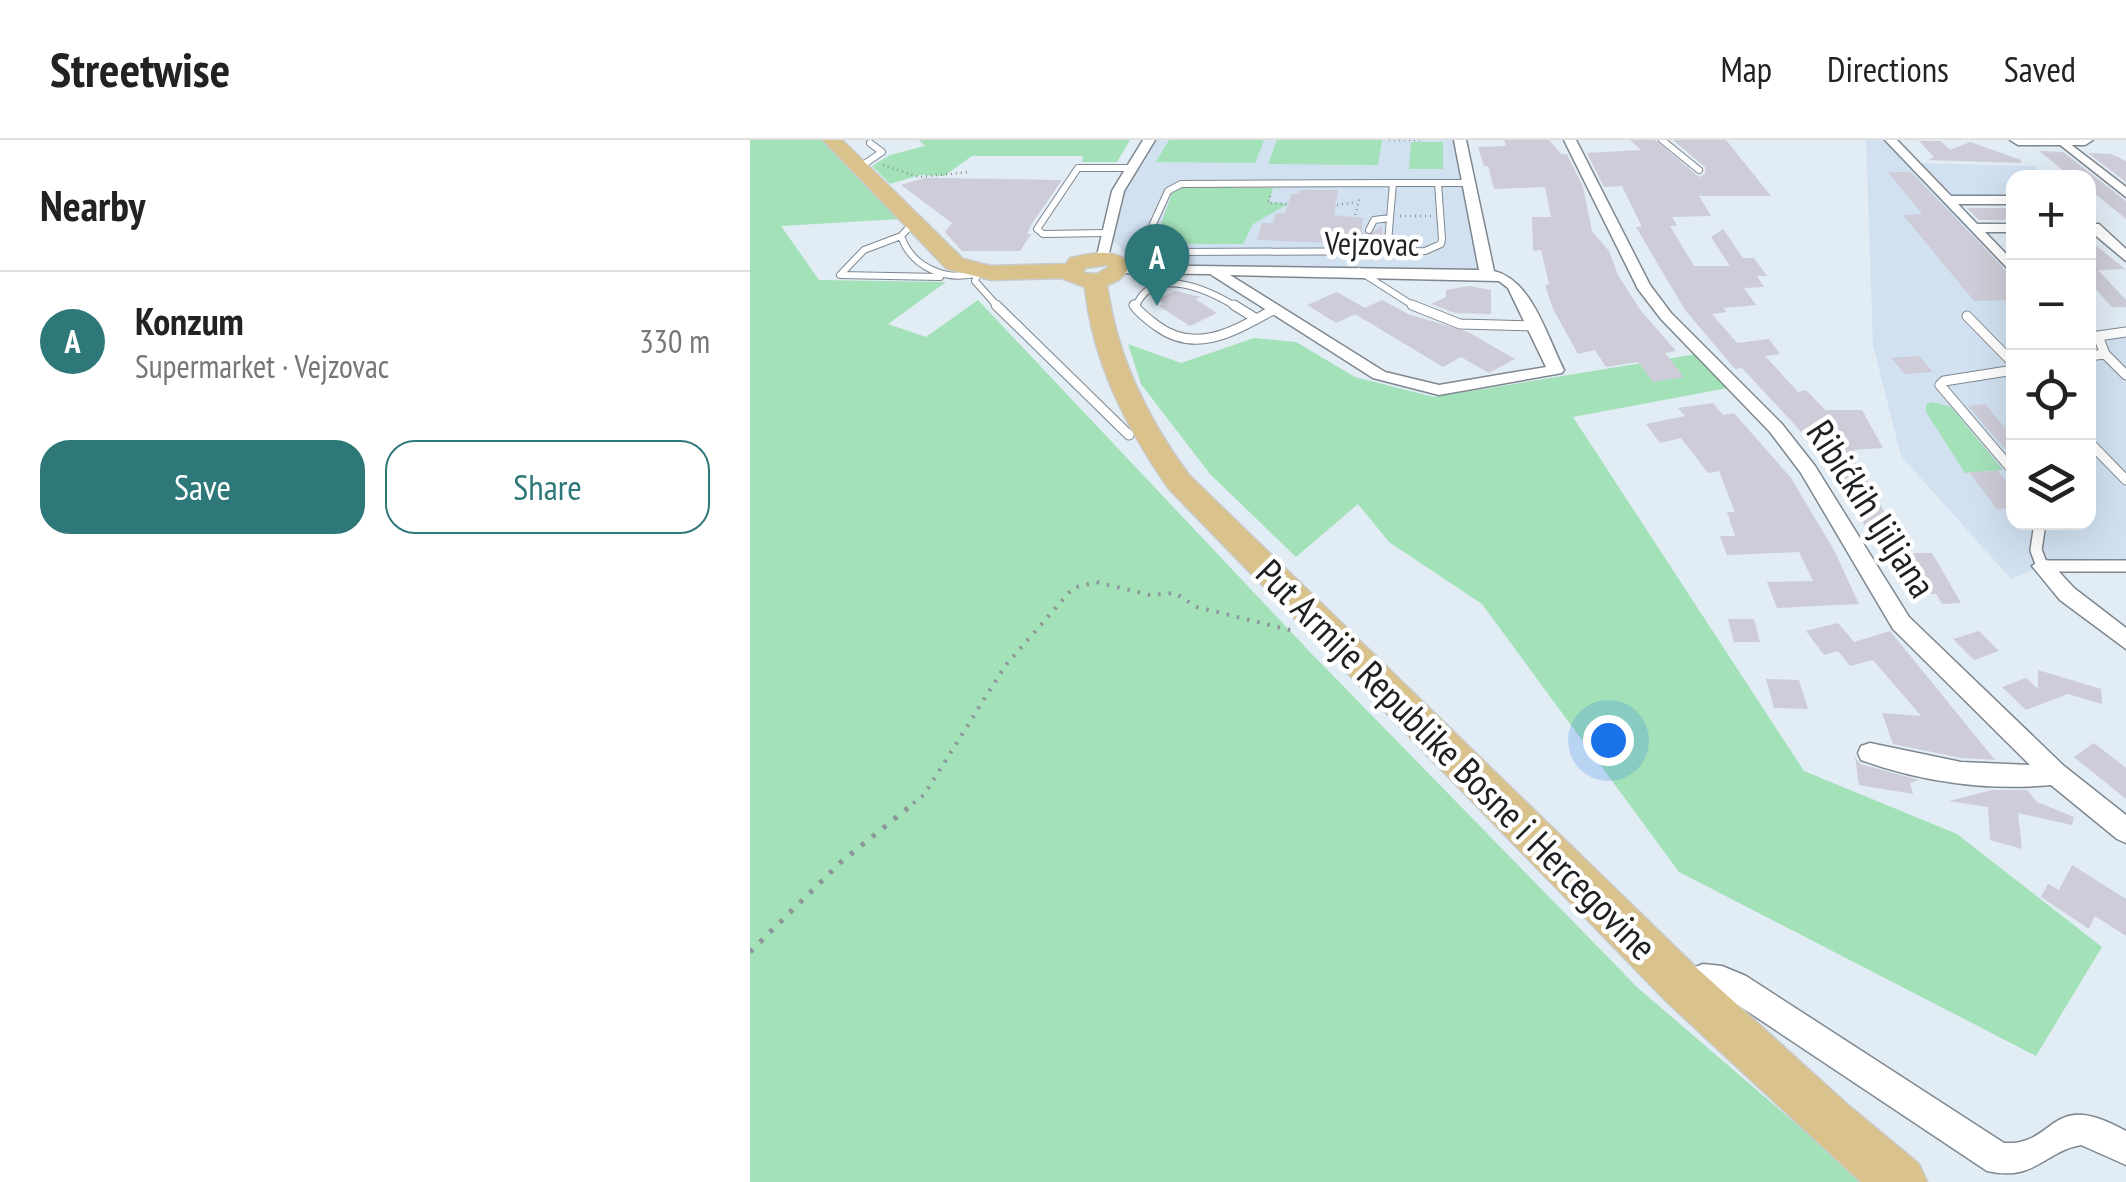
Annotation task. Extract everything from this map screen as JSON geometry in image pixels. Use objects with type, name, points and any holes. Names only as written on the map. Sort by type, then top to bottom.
[{"type":"main road","points":[[832,140],[864,164],[908,229],[955,264],[978,272],[1097,270]]},
{"type":"main road","name":"Put Armije Republike Bosne i Hercegovine","points":[[1097,270],[1108,350],[1137,418],[1179,482],[1684,986],[1830,1123],[1901,1182]]},
{"type":"street","points":[[1097,270],[1130,168],[1149,140]]},
{"type":"street","name":"Vejzovac","points":[[1097,270],[1486,274],[1460,140]]},
{"type":"street","name":"Ribićkih ljiljana","points":[[1570,140],[1644,286],[1666,316],[1776,428],[1808,470],[1900,623],[2055,774],[2126,831]]},
{"type":"street","points":[[1892,140],[2006,261]]},
{"type":"street","points":[[2018,140],[2085,140]]},
{"type":"street","points":[[2059,141],[2126,193]]},
{"type":"street","points":[[1948,200],[2006,200]]},
{"type":"street","points":[[1975,228],[2006,228]]},
{"type":"street","points":[[2096,230],[2126,258]]},
{"type":"street","points":[[1211,270],[1378,375],[1439,390],[1556,370],[1510,281],[1486,274]]},
{"type":"street","points":[[2042,566],[2066,594],[2126,640]]},
{"type":"street","points":[[1870,753],[1962,773],[2026,778],[2055,774]]},
{"type":"street","points":[[1684,986],[1700,978],[1717,978],[1736,986],[1999,1160],[2026,1159],[2070,1130],[2082,1129],[2126,1149]]},
{"type":"lane","points":[[1662,140],[1699,170]]},
{"type":"lane","points":[[864,164],[882,152],[870,143]]},
{"type":"lane","points":[[1106,233],[1043,234],[1037,229],[1078,168],[1130,168]]},
{"type":"lane","points":[[1438,183],[1441,244],[1414,254],[1180,252],[1156,248],[1148,235],[1168,191],[1182,184],[1363,183],[1438,183],[1466,183]]},
{"type":"lane","points":[[1387,254],[1393,183]]},
{"type":"lane","points":[[1366,253],[1374,220],[1390,217]]},
{"type":"lane","points":[[908,229],[864,250],[840,274],[940,277],[978,272],[975,281],[982,290],[1129,435]]},
{"type":"lane","points":[[908,229],[902,242],[940,277]]},
{"type":"lane","points":[[1172,269],[1180,252]]},
{"type":"lane","points":[[1358,271],[1389,292],[1454,325],[1534,326]]},
{"type":"lane","points":[[1255,318],[1192,284],[1162,286],[1142,295],[1134,304],[1184,340],[1208,339],[1255,318],[1275,309]]},
{"type":"lane","points":[[1967,316],[2006,358]]},
{"type":"lane","points":[[2126,332],[2098,336],[2105,354],[2126,374]]},
{"type":"lane","points":[[2096,355],[2105,354]]},
{"type":"lane","points":[[2006,369],[1940,385],[2006,463]]},
{"type":"lane","points":[[2096,450],[2126,480]]},
{"type":"lane","points":[[2039,530],[2036,550],[2042,566],[2126,566]]},
{"type":"path","points":[[1388,140],[1420,140]]},
{"type":"path","points":[[864,164],[910,171],[918,177],[969,172]]},
{"type":"path","points":[[1354,215],[1363,183]]},
{"type":"path","points":[[1357,208],[1337,204],[1359,202]]},
{"type":"path","points":[[1390,217],[1440,216]]},
{"type":"path","points":[[750,952],[841,862],[924,795],[1005,666],[1073,588],[1096,582],[1150,595],[1175,593],[1197,607],[1296,632],[1315,620]]},
{"type":"shaded area","points":[[1149,140],[1460,140],[1487,274],[1154,269],[1125,253],[1106,233],[1113,207]]},
{"type":"shaded area","points":[[1866,140],[1891,140],[1915,163],[2034,166],[2038,170],[2006,170],[2006,200],[1950,200],[2006,262],[2006,530],[2096,530],[2096,329],[2126,332],[2126,566],[2042,566],[2011,579],[1901,456],[1873,345]]},
{"type":"green space","points":[[750,140],[822,140],[900,219],[781,226],[819,280],[946,282],[888,324],[926,337],[978,300],[1310,652],[1638,988],[1864,1182],[750,1182]]},
{"type":"green space","points":[[919,140],[1130,140],[1117,162],[1082,162],[1083,156],[972,156],[944,176],[920,175],[890,184],[872,166],[890,155],[925,146]]},
{"type":"green space","points":[[1169,140],[1264,140],[1255,163],[1156,162]]},
{"type":"green space","points":[[1277,140],[1382,140],[1378,165],[1268,164]]},
{"type":"green space","points":[[1411,142],[1443,142],[1443,169],[1409,169]]},
{"type":"green space","points":[[1234,182],[1233,188],[1273,188],[1269,202],[1288,204],[1253,224],[1243,244],[1177,244],[1156,239],[1174,187]]},
{"type":"green space","points":[[1254,338],[1296,342],[1355,377],[1434,397],[1697,354],[1733,387],[1573,417],[1804,771],[1957,834],[2102,947],[2036,1056],[1679,872],[1482,604],[1389,542],[1358,504],[1296,557],[1210,474],[1141,384],[1128,344],[1181,363]]},
{"type":"green space","points":[[1926,404],[1951,407],[2003,470],[1965,473],[1926,412]]},
{"type":"building","points":[[1504,140],[1549,140],[1561,154],[1567,154],[1583,187],[1592,231],[1609,251],[1618,275],[1641,311],[1676,351],[1665,353],[1684,377],[1653,382],[1638,362],[1606,367],[1595,350],[1578,354],[1553,309],[1545,285],[1549,284],[1541,250],[1533,251],[1532,217],[1551,217],[1545,187],[1494,189],[1488,166],[1484,166],[1478,147],[1506,146]]},
{"type":"building","points":[[1630,140],[1655,140],[1699,177],[1705,174],[1705,167],[1673,140],[1726,140],[1771,196],[1699,196],[1711,216],[1672,217],[1677,226],[1670,226],[1694,266],[1730,266],[1711,237],[1723,229],[1743,258],[1754,258],[1767,276],[1757,276],[1764,287],[1744,288],[1756,305],[1723,308],[1727,312],[1712,314],[1737,343],[1769,339],[1780,354],[1765,356],[1798,392],[1806,390],[1825,410],[1862,410],[1883,448],[1854,450],[1857,457],[1853,457],[1908,553],[1932,553],[1961,603],[1942,604],[1936,594],[1906,594],[1812,437],[1807,438],[1742,368],[1735,369],[1685,310],[1636,227],[1642,227],[1622,186],[1604,187],[1587,153],[1641,150]]},
{"type":"building","points":[[1919,141],[1941,141],[1950,150],[1970,142],[2021,163],[1928,160],[1934,157]]},
{"type":"building","points":[[2039,151],[2063,152],[2086,170],[2063,170]]},
{"type":"building","points":[[2088,153],[2111,154],[2126,161],[2126,182]]},
{"type":"building","points":[[1888,172],[1911,172],[2006,271],[2006,300],[1974,301],[1903,215],[1922,214]]},
{"type":"building","points":[[925,178],[1062,180],[1031,225],[1027,234],[1031,234],[1020,251],[962,251],[945,232],[952,223],[901,185]]},
{"type":"building","points":[[2096,178],[2126,201],[2126,219],[2096,195]]},
{"type":"building","points":[[1300,190],[1338,190],[1334,215],[1363,218],[1362,231],[1367,236],[1382,226],[1382,237],[1363,237],[1362,244],[1257,240],[1262,223],[1273,223],[1276,213],[1285,214],[1291,194],[1299,194]]},
{"type":"building","points":[[1967,208],[2006,208],[2006,220],[1979,220]]},
{"type":"building","points":[[2096,245],[2125,269],[2098,270],[2126,300],[2126,307],[2112,307],[2096,290]]},
{"type":"building","points":[[1469,286],[1491,290],[1491,314],[1455,313],[1431,304],[1446,297],[1446,290]]},
{"type":"building","points":[[1175,291],[1201,297],[1195,299],[1217,313],[1190,326],[1159,306],[1164,304],[1157,299]]},
{"type":"building","points":[[1337,292],[1365,308],[1382,300],[1408,314],[1468,332],[1515,359],[1489,373],[1461,357],[1443,367],[1355,314],[1336,323],[1307,305]]},
{"type":"building","points":[[1919,356],[1933,372],[1905,374],[1891,358]]},
{"type":"building","points":[[1713,403],[1723,415],[1734,413],[1791,478],[1835,552],[1859,604],[1777,608],[1767,582],[1813,581],[1799,552],[1727,555],[1720,536],[1735,536],[1727,512],[1735,512],[1719,471],[1708,473],[1681,438],[1660,443],[1646,424],[1685,416],[1678,408]]},
{"type":"building","points":[[1985,404],[2006,429],[2006,450],[1968,406]]},
{"type":"building","points":[[1998,471],[2006,481],[2006,508],[1997,509],[1969,472]]},
{"type":"building","points":[[1728,619],[1754,619],[1760,642],[1734,642]]},
{"type":"building","points":[[1838,623],[1854,642],[1890,631],[1995,760],[1961,758],[1893,744],[1882,713],[1921,716],[1873,660],[1850,666],[1838,651],[1824,655],[1806,631]]},
{"type":"building","points":[[1979,631],[1999,651],[1974,660],[1953,639]]},
{"type":"building","points":[[2038,670],[2101,689],[2102,704],[2068,694],[2026,710],[2002,687],[2026,678],[2038,689]]},
{"type":"building","points":[[1766,679],[1799,680],[1808,709],[1774,708]]},
{"type":"building","points":[[2094,743],[2126,768],[2126,799],[2074,757]]},
{"type":"building","points":[[1855,757],[1860,764],[1919,780],[1910,783],[1913,794],[1859,785]]},
{"type":"building","points":[[1992,790],[2027,790],[2037,802],[2074,817],[2072,825],[2018,813],[2022,849],[1990,840],[1988,807],[1949,801]]},
{"type":"building","points":[[2072,865],[2126,899],[2126,936],[2095,916],[2089,929],[2041,897],[2048,884],[2059,890]]},
{"type":"place","name":"Konzum","points":[[1157,306]]}]
